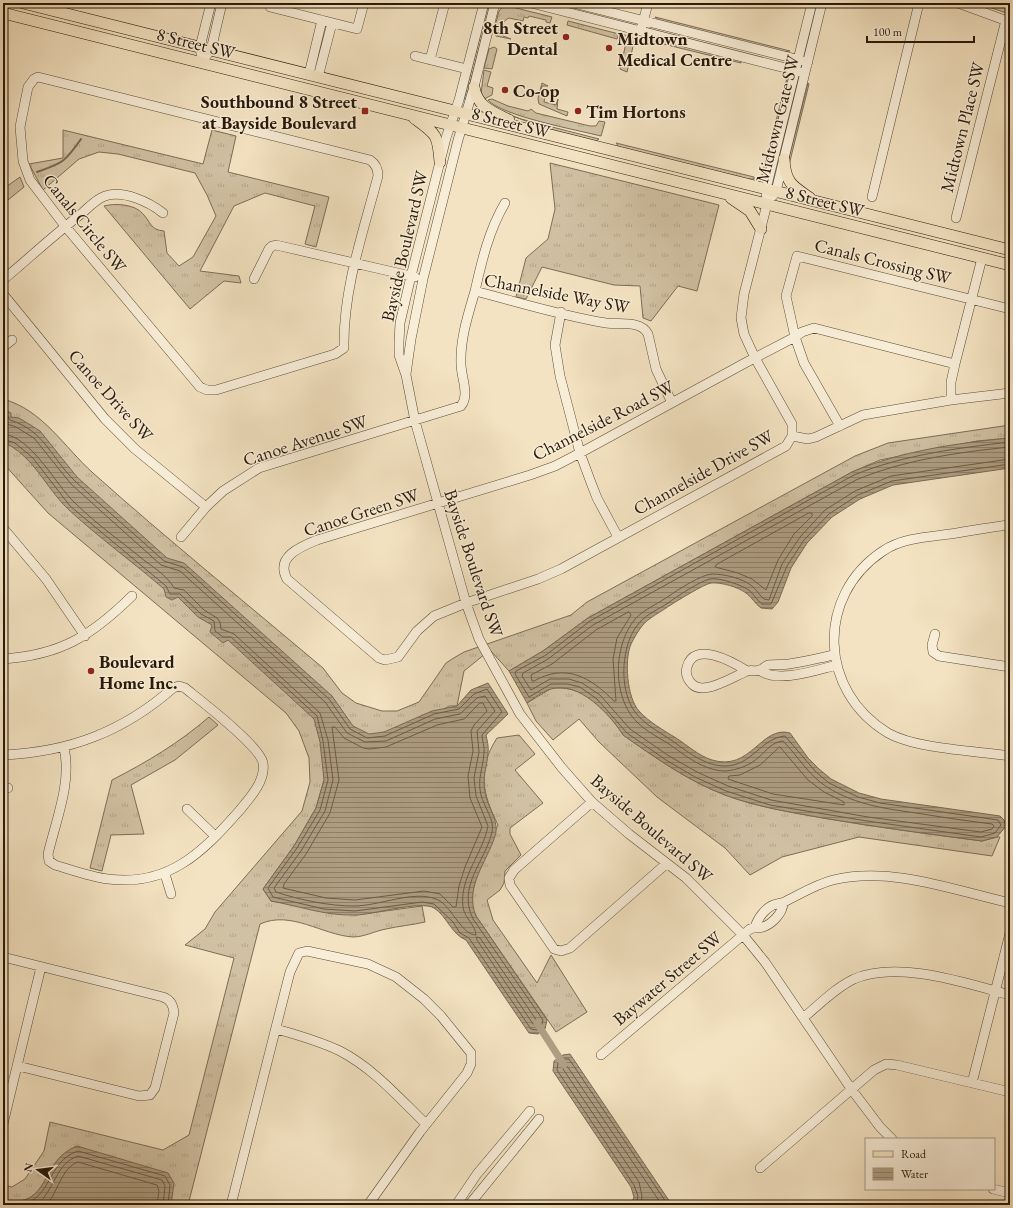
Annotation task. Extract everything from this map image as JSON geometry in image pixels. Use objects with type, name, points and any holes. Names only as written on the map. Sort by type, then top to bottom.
[{"type":"main road","name":"8 Street SW","points":[[23,3],[1010,250]]},
{"type":"main road","name":"8 Street SW","points":[[3,13],[1010,265]]},
{"type":"main road","points":[[474,87],[477,99],[485,108],[528,129]]},
{"type":"main road","points":[[408,115],[434,134],[439,142],[440,162]]},
{"type":"main road","points":[[784,159],[788,181],[809,197],[823,203]]},
{"type":"main road","points":[[722,193],[750,211],[761,228]]},
{"type":"street","points":[[205,49],[211,3]]},
{"type":"street","points":[[201,62],[222,3]]},
{"type":"street","points":[[271,3],[270,7],[358,29],[364,3]]},
{"type":"street","points":[[430,60],[445,3]]},
{"type":"street","points":[[461,113],[467,69],[484,3]]},
{"type":"street","points":[[456,126],[474,87],[495,3]]},
{"type":"street","points":[[531,3],[805,73]]},
{"type":"street","points":[[573,3],[808,62]]},
{"type":"street","points":[[641,31],[648,3]]},
{"type":"street","name":"Midtown Gate SW","points":[[767,204],[798,60],[812,3]]},
{"type":"street","name":"Midtown Gate SW","points":[[771,190],[784,159],[822,3]]},
{"type":"street","points":[[872,197],[919,3]]},
{"type":"street","points":[[958,3],[1008,21]]},
{"type":"street","points":[[313,76],[322,20]]},
{"type":"street","name":"Midtown Place SW","points":[[956,218],[1008,21]]},
{"type":"street","points":[[313,76],[332,23]]},
{"type":"street","points":[[415,56],[467,69]]},
{"type":"street","name":"Canals Circle SW","points":[[38,77],[370,160],[377,167],[378,176],[355,263],[344,312],[344,348],[335,354],[220,389],[207,390],[197,383],[65,226],[30,180],[23,160],[20,142],[22,111],[28,87],[34,79],[38,77]]},
{"type":"street","name":"Bayside Boulevard SW","points":[[456,126],[440,162],[411,276],[400,322],[399,355],[406,375],[415,421],[437,504],[466,602],[479,639],[520,714],[562,768],[592,802],[705,896],[743,935],[803,1018],[852,1090],[880,1127],[891,1138]]},
{"type":"street","name":"Bayside Boulevard SW","points":[[406,375],[411,339],[423,279],[456,126]]},
{"type":"street","points":[[3,280],[65,226],[99,199],[112,195],[132,197],[146,202],[163,212]]},
{"type":"street","points":[[475,291],[491,231],[505,203]]},
{"type":"street","name":"Channelside Drive SW","points":[[466,602],[538,579],[561,569],[786,446],[792,436],[792,424],[755,358],[744,334],[742,318],[744,294],[767,204]]},
{"type":"street","points":[[254,279],[269,249],[276,245],[423,279]]},
{"type":"street","name":"Canals Crossing SW","points":[[840,426],[804,363],[795,337],[786,296],[797,256],[1010,309]]},
{"type":"street","name":"Canals Crossing SW","points":[[951,400],[951,382],[982,258]]},
{"type":"street","name":"Channelside Way SW","points":[[415,421],[457,409],[464,403],[465,395],[461,353],[462,338],[475,291],[600,321],[635,324],[643,328],[648,334],[662,385],[672,403]]},
{"type":"street","name":"Canoe Drive SW","points":[[3,294],[105,419],[135,450],[206,507]]},
{"type":"street","points":[[561,312],[556,333],[556,354],[580,453],[597,498],[618,537]]},
{"type":"street","points":[[755,358],[802,332],[814,328],[955,364]]},
{"type":"street","points":[[3,347],[12,340]]},
{"type":"street","name":"Channelside Road SW","points":[[437,504],[530,475],[580,453],[755,358]]},
{"type":"street","points":[[792,436],[808,439],[862,415],[951,400],[1010,393]]},
{"type":"street","name":"Canoe Avenue SW","points":[[181,537],[206,507],[223,490],[259,468],[415,421]]},
{"type":"street","name":"Canoe Green SW","points":[[437,504],[317,540],[289,555],[285,561],[284,573],[287,579],[379,658],[385,660],[398,657],[417,630],[434,616],[466,602]]},
{"type":"street","points":[[3,528],[46,579],[85,636]]},
{"type":"street","points":[[1010,528],[907,541],[883,551],[862,570],[847,589],[839,608],[834,630],[834,655],[845,686],[857,705],[871,721],[889,734],[908,741],[1010,756]]},
{"type":"street","points":[[3,659],[31,656],[67,646],[85,636],[110,617],[132,596]]},
{"type":"street","points":[[935,634],[932,645],[933,652],[939,656],[1010,667]]},
{"type":"street","points":[[747,671],[738,665],[711,654],[699,654],[691,659],[687,668],[687,678],[693,686],[702,688],[715,686],[747,671],[759,670],[767,666],[794,664],[834,655]]},
{"type":"street","points":[[759,670],[766,676],[785,676],[837,666]]},
{"type":"street","points":[[3,755],[32,754],[64,748],[102,734],[138,716],[173,688],[179,686],[185,688],[253,748],[263,762],[263,772],[260,782],[252,796],[200,851],[176,868],[165,874],[154,877],[109,879],[55,865],[48,861],[48,854],[65,784],[67,762],[64,748]]},
{"type":"street","points":[[592,802],[514,870],[509,878],[510,885],[554,949],[561,951],[570,948],[666,864]]},
{"type":"street","points":[[187,809],[215,836]]},
{"type":"street","points":[[165,874],[172,894]]},
{"type":"street","name":"Baywater Street SW","points":[[601,1055],[743,935],[755,927],[758,918],[769,908],[775,904],[783,903],[832,881],[867,875],[893,876],[1010,903]]},
{"type":"street","points":[[972,1083],[1010,933]]},
{"type":"street","points":[[231,1205],[292,965],[299,953],[303,951],[368,964],[396,977],[424,999],[441,1016],[471,1053],[471,1064],[466,1073],[426,1124],[368,1205]]},
{"type":"street","points":[[3,957],[163,997],[171,1003],[174,1012],[155,1088],[150,1094],[144,1096],[18,1066]]},
{"type":"street","points":[[3,1124],[41,967]]},
{"type":"street","points":[[803,1018],[842,986],[855,979],[882,972],[909,971],[1010,995]]},
{"type":"street","points":[[276,1029],[315,1040],[341,1051],[361,1064],[383,1082],[426,1124]]},
{"type":"street","points":[[760,1168],[874,1070],[886,1064],[897,1065],[1010,1092]]},
{"type":"street","points":[[456,1205],[478,1174],[530,1111]]},
{"type":"street","points":[[469,1205],[539,1119]]},
{"type":"street","points":[[995,1189],[1010,1193]]},
{"type":"green space","points":[[976,3],[1010,3],[1010,14]]},
{"type":"green space","points":[[488,5],[490,6],[466,99],[464,99]]},
{"type":"green space","points":[[504,5],[552,17],[550,23],[546,22],[546,20],[529,16],[528,18],[524,17],[523,21],[509,18],[503,23],[502,31],[503,36],[511,39],[496,36],[493,33],[499,11]]},
{"type":"green space","points":[[655,17],[790,51],[784,52],[659,20]]},
{"type":"green space","points":[[568,21],[619,34],[617,39],[567,25]]},
{"type":"green space","points":[[621,34],[635,38],[627,72],[620,69],[626,43],[619,41]]},
{"type":"green space","points":[[649,37],[741,60],[741,63],[647,40]]},
{"type":"green space","points":[[494,47],[497,49],[492,69],[484,68],[489,49]]},
{"type":"green space","points":[[484,70],[491,72],[487,86],[493,88],[492,95],[484,99],[481,94]]},
{"type":"green space","points":[[787,78],[766,168],[762,175]]},
{"type":"green space","points":[[542,83],[548,86],[542,86],[540,94],[545,96],[544,102],[556,105],[558,99],[557,109],[568,112],[567,116],[539,104],[538,98]]},
{"type":"green space","points":[[808,83],[809,84],[788,169],[788,162]]},
{"type":"green space","points":[[492,99],[508,106],[528,111],[531,109],[536,113],[590,126],[596,126],[599,121],[605,122],[601,136],[508,112],[488,100]]},
{"type":"green space","points":[[499,111],[521,119],[599,139],[596,141],[545,128]]},
{"type":"green space","points":[[63,130],[203,164],[212,130],[236,136],[228,172],[329,197],[316,247],[305,244],[315,206],[265,193],[234,206],[200,271],[239,276],[241,283],[224,281],[190,309],[104,206],[125,205],[135,208],[146,217],[153,227],[164,231],[167,253],[179,266],[193,257],[216,216],[195,173],[118,154],[99,152],[79,159],[43,190],[29,164],[63,158]]},
{"type":"green space","points":[[616,143],[754,177],[754,179],[748,179],[619,147]]},
{"type":"green space","points":[[550,163],[719,205],[697,291],[678,286],[651,321],[643,318],[640,286],[614,285],[542,267],[526,299],[516,297],[526,258],[548,239],[555,209]]},
{"type":"green space","points":[[20,177],[24,187],[3,204],[3,189]]},
{"type":"green space","points":[[3,399],[17,404],[41,420],[82,463],[121,498],[323,668],[342,693],[356,703],[382,711],[397,711],[419,702],[446,663],[464,652],[571,615],[587,602],[855,456],[888,443],[1010,425],[1010,438],[977,441],[880,460],[852,472],[588,618],[543,651],[509,671],[490,650],[464,671],[457,706],[449,706],[324,780],[316,808],[294,846],[263,889],[271,901],[356,915],[422,906],[425,922],[353,937],[330,932],[295,921],[272,920],[260,924],[188,1205],[3,1205],[3,1185],[12,1187],[25,1179],[44,1151],[50,1122],[163,1150],[189,1135],[234,958],[185,945],[205,929],[215,912],[302,811],[310,782],[309,758],[299,731],[286,713],[48,513],[3,463]]},
{"type":"green space","points":[[552,688],[570,689],[589,698],[596,703],[615,723],[623,735],[672,768],[698,783],[737,799],[786,811],[882,827],[982,841],[1000,837],[992,856],[859,837],[782,857],[750,875],[725,848],[657,797],[599,742],[579,719],[553,740],[536,721],[527,703]]},
{"type":"green space","points":[[209,717],[218,725],[175,760],[131,785],[144,834],[111,835],[102,871],[90,868],[112,780],[162,752]]},
{"type":"green space","points":[[519,735],[535,754],[515,770],[543,803],[510,828],[510,834],[521,855],[505,871],[504,883],[500,890],[487,900],[493,920],[537,983],[551,955],[587,1012],[556,1032],[476,916],[472,906],[472,896],[477,875],[498,825],[485,792],[484,771],[486,760],[497,738]]},
{"type":"water","points":[[3,409],[11,413],[11,417],[19,418],[40,431],[77,477],[167,558],[184,563],[332,696],[353,726],[369,734],[384,732],[432,711],[457,706],[471,690],[488,683],[508,714],[486,735],[488,751],[484,786],[486,798],[495,819],[496,830],[491,846],[478,875],[473,895],[473,905],[476,916],[547,1020],[545,1029],[538,1034],[529,1033],[466,940],[456,934],[434,908],[419,906],[396,908],[355,915],[344,915],[271,901],[263,889],[294,846],[316,808],[324,780],[320,742],[314,719],[228,640],[223,643],[210,632],[212,625],[198,617],[178,597],[172,600],[166,597],[164,589],[91,530],[68,509],[23,455],[3,442]]},
{"type":"water","points":[[1010,438],[1010,468],[893,485],[860,499],[832,517],[807,543],[791,568],[778,602],[772,609],[761,608],[743,591],[724,584],[711,583],[697,589],[651,618],[642,626],[631,644],[627,669],[629,688],[635,705],[639,711],[656,726],[707,758],[725,762],[737,760],[771,736],[780,732],[790,733],[808,758],[831,779],[859,793],[881,799],[1000,816],[1004,820],[1006,826],[997,837],[982,841],[823,818],[761,806],[725,795],[698,783],[672,768],[623,735],[602,709],[582,694],[561,688],[551,689],[527,703],[509,671],[543,651],[588,618],[852,472],[910,453],[970,442]]},
{"type":"water","points":[[570,1054],[672,1205],[631,1205],[634,1197],[631,1187],[553,1071],[554,1061],[563,1055]]},
{"type":"water","points":[[77,1146],[168,1173],[174,1183],[171,1205],[3,1205],[3,1202],[19,1201],[30,1197],[38,1190],[56,1162],[64,1153]]},
{"type":"waterway","points":[[37,172],[63,161],[81,139]]},
{"type":"waterway","points":[[3,195],[6,192]]},
{"type":"waterway","points":[[537,1023],[564,1065]]},
{"type":"place","name":"8th Street Dental","points":[[566,37]]},
{"type":"place","name":"Midtown Medical Centre","points":[[609,48]]},
{"type":"place","name":"Co-op","points":[[505,90]]},
{"type":"place","name":"Southbound 8 Street at Bayside Boulevard","points":[[365,111]]},
{"type":"place","name":"Tim Hortons","points":[[578,111]]},
{"type":"place","name":"Boulevard Home Inc.","points":[[91,671]]}]
